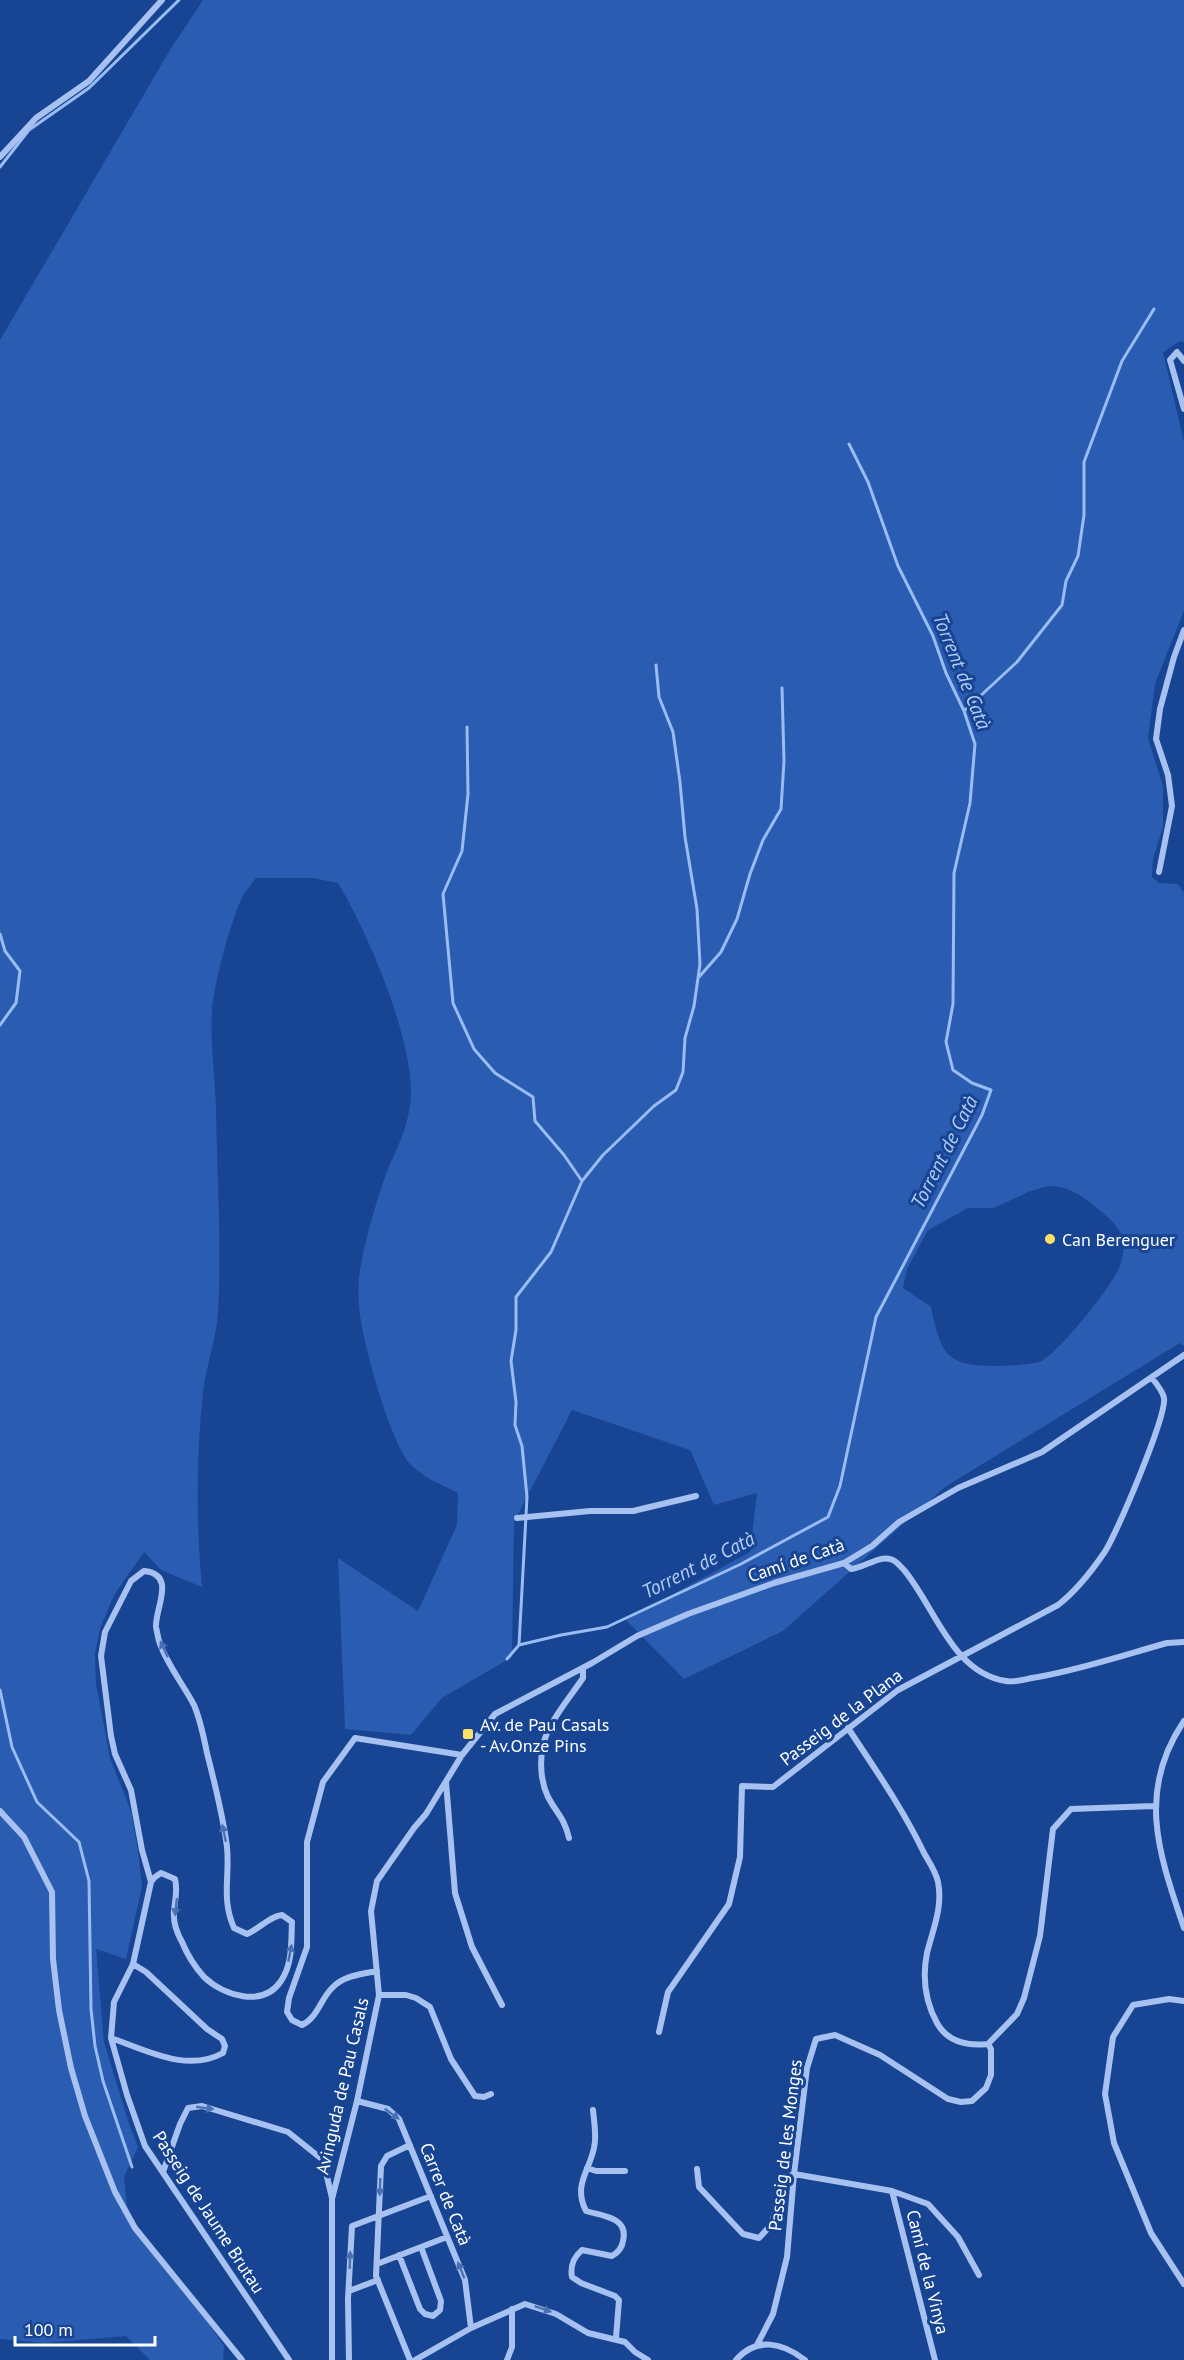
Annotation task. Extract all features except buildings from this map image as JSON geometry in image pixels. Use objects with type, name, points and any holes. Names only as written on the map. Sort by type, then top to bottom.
[{"type":"street","points":[[0,157],[36,118],[89,81],[162,0]]},
{"type":"street","points":[[1184,362],[1177,352],[1170,360],[1184,409]]},
{"type":"street","points":[[1160,872],[1172,806],[1168,775],[1156,739],[1160,709],[1184,630]]},
{"type":"street","name":"Camí de Catà","points":[[495,1714],[583,1668],[636,1636],[688,1614],[774,1583],[844,1563],[872,1546],[898,1522],[958,1488],[1042,1452],[1184,1355]]},
{"type":"street","points":[[1178,1360],[1184,1366]]},
{"type":"street","name":"Passeig de la Plana","points":[[659,2032],[668,1992],[729,1904],[740,1857],[741,1786],[772,1787],[898,1690],[1058,1605],[1071,1594],[1105,1551],[1132,1492],[1161,1418],[1164,1398],[1152,1378]]},
{"type":"street","points":[[517,1518],[590,1511],[633,1512],[696,1496]]},
{"type":"street","points":[[844,1563],[851,1569],[861,1568],[891,1558],[919,1588],[960,1656],[986,1676],[1008,1682],[1069,1671],[1167,1643],[1184,1642]]},
{"type":"street","points":[[133,1964],[146,1972],[207,2030],[222,2040],[225,2046],[223,2053],[207,2058],[181,2060],[160,2057],[138,2046],[111,2038],[114,2002],[133,1964],[154,1877],[160,1873],[175,1879],[178,1888],[174,1913],[182,1943],[206,1979],[228,1993],[253,1997],[264,1995],[282,1980],[292,1945],[292,1922],[282,1915],[276,1916],[262,1927],[247,1934],[234,1928],[226,1906],[227,1848],[207,1752],[195,1707],[160,1644],[156,1628],[163,1594],[162,1585],[159,1578],[152,1572],[144,1572],[131,1581],[105,1632],[100,1656],[115,1754],[131,1790],[142,1850],[151,1882]]},
{"type":"street","points":[[569,1838],[565,1821],[549,1798],[540,1767],[547,1733],[583,1678],[583,1668]]},
{"type":"street","name":"Avinguda de Pau Casals","points":[[332,2360],[332,2199],[357,2101],[379,1995],[371,1911],[378,1881],[426,1814],[462,1755],[495,1714]]},
{"type":"street","points":[[1184,1721],[1163,1759],[1154,1806],[1164,1867],[1184,1928]]},
{"type":"street","points":[[848,1728],[911,1825],[938,1880],[940,1900],[927,1954],[924,1986],[931,2011],[940,2029],[954,2040],[973,2046],[988,2044],[1017,2014],[1024,1998],[1040,1936],[1053,1828],[1071,1809],[1154,1806]]},
{"type":"street","points":[[377,1971],[354,1976],[332,1987],[312,2020],[302,2025],[292,2020],[287,2012],[289,1998],[307,1947],[307,1842],[323,1782],[355,1738],[462,1755]]},
{"type":"street","points":[[446,1782],[455,1893],[472,1947],[502,2005]]},
{"type":"street","points":[[0,1811],[24,1837],[52,1892],[53,1959],[59,2010],[71,2068],[85,2116],[115,2192],[135,2228],[242,2360]]},
{"type":"street","points":[[379,1995],[406,1995],[430,2007],[451,2059],[469,2088],[475,2096],[484,2097],[491,2094]]},
{"type":"street","points":[[1184,2001],[1169,1999],[1133,2005],[1113,2037],[1105,2094],[1113,2144],[1151,2233],[1184,2284]]},
{"type":"street","name":"Passeig de les Monges","points":[[757,2345],[773,2314],[787,2257],[807,2068],[816,2039],[835,2035],[880,2055],[948,2099],[961,2102],[972,2101],[986,2088],[991,2075],[991,2049],[988,2044]]},
{"type":"street","name":"Passeig de Jaume Brutau","points":[[111,2038],[127,2096],[145,2146],[289,2360]]},
{"type":"street","name":"Carrer de Catà","points":[[357,2101],[388,2109],[399,2119],[465,2280],[471,2328]]},
{"type":"street","points":[[163,2173],[188,2108],[202,2106],[288,2132],[323,2160],[332,2199]]},
{"type":"street","points":[[593,2109],[595,2144],[581,2183],[580,2199],[586,2211],[615,2219],[624,2230],[623,2240],[619,2252],[612,2256],[582,2250],[570,2268],[572,2277],[581,2283],[615,2296],[619,2300],[616,2338]]},
{"type":"street","points":[[410,2145],[387,2156],[381,2166],[376,2264],[378,2280],[410,2360]]},
{"type":"street","points":[[587,2168],[596,2171],[625,2171]]},
{"type":"street","points":[[697,2169],[699,2187],[743,2234],[759,2238],[771,2225],[785,2178],[794,2174]]},
{"type":"street","name":"Camí de la Vinya","points":[[794,2174],[892,2191],[928,2204],[958,2237],[979,2275]]},
{"type":"street","name":"Camí de la Vinya","points":[[892,2191],[935,2360]]},
{"type":"street","points":[[349,2360],[352,2226],[431,2196]]},
{"type":"street","points":[[376,2264],[447,2237]]},
{"type":"street","points":[[399,2255],[420,2309],[425,2314],[433,2316],[440,2310],[441,2301],[421,2247]]},
{"type":"street","points":[[349,2291],[378,2280]]},
{"type":"street","points":[[415,2360],[471,2328],[525,2304],[556,2313],[588,2333],[625,2342],[648,2360]]},
{"type":"street","points":[[507,2360],[512,2347],[512,2309]]},
{"type":"street","points":[[736,2360],[757,2345],[774,2344],[791,2349],[805,2360]]},
{"type":"shaded area","points":[[203,0],[1184,0],[1184,342],[1180,341],[1163,352],[1184,442],[1184,611],[1155,684],[1148,738],[1163,786],[1163,827],[1153,859],[1152,877],[1159,883],[1178,884],[1184,893],[1184,1346],[1180,1343],[945,1487],[783,1631],[684,1679],[626,1620],[750,1552],[757,1493],[714,1505],[690,1450],[572,1410],[514,1522],[512,1657],[442,1698],[411,1735],[345,1729],[338,1558],[418,1611],[457,1525],[458,1493],[416,1470],[403,1453],[394,1435],[371,1365],[359,1306],[359,1276],[370,1225],[409,1112],[411,1091],[409,1067],[395,1012],[374,955],[338,883],[313,878],[256,878],[244,894],[237,911],[219,970],[212,1010],[220,1262],[217,1323],[204,1383],[199,1441],[198,1514],[202,1587],[161,1570],[144,1552],[114,1595],[100,1629],[95,1653],[96,1684],[110,1758],[131,1811],[142,1887],[126,1959],[96,1949],[104,2042],[138,2147],[124,2177],[127,2205],[136,2231],[205,2318],[224,2346],[223,2360],[150,2360],[126,2336],[44,2343],[0,2339],[0,340],[170,50]],"holes":[[[1056,1186],[1075,1192],[1109,1218],[1119,1230],[1123,1239],[1123,1249],[1120,1266],[1115,1275],[1097,1302],[1072,1332],[1041,1361],[995,1366],[956,1360],[948,1354],[938,1336],[931,1307],[903,1288],[907,1269],[928,1230],[968,1208],[994,1208],[1028,1192]]]},
{"type":"waterway","points":[[0,167],[29,130],[89,88],[179,0]]},
{"type":"waterway","points":[[964,711],[1017,662],[1062,605],[1066,581],[1078,556],[1084,515],[1084,462],[1122,361],[1154,309]]},
{"type":"waterway","name":"Torrent de Catà","points":[[507,1659],[519,1645],[607,1627],[741,1564],[828,1517],[840,1486],[876,1317],[982,1115],[991,1090],[972,1083],[953,1070],[946,1042],[953,1004],[954,873],[970,803],[975,744],[933,636],[898,566],[868,482],[849,444]]},
{"type":"waterway","points":[[519,1645],[527,1497],[522,1446],[515,1425],[516,1402],[511,1361],[516,1330],[516,1297],[551,1252],[582,1181],[603,1155],[654,1106],[676,1090],[683,1072],[685,1038],[694,1006],[700,964],[697,909],[685,837],[673,732],[659,697],[656,665]]},
{"type":"waterway","points":[[699,977],[721,952],[737,919],[763,840],[781,809],[784,761],[782,688]]},
{"type":"waterway","points":[[467,727],[468,794],[462,851],[443,894],[453,1003],[474,1049],[495,1073],[533,1097],[535,1121],[564,1155],[582,1181]]},
{"type":"waterway","points":[[0,934],[5,951],[20,971],[16,1003],[0,1025]]},
{"type":"waterway","points":[[0,1690],[12,1747],[37,1802],[79,1842],[89,1881],[91,2009],[95,2046],[103,2081],[132,2167]]},
{"type":"place","name":"Can Berenguer","points":[[1050,1239]]},
{"type":"place","name":"Av. de Pau Casals - Av.Onze Pins","points":[[468,1734]]}]
